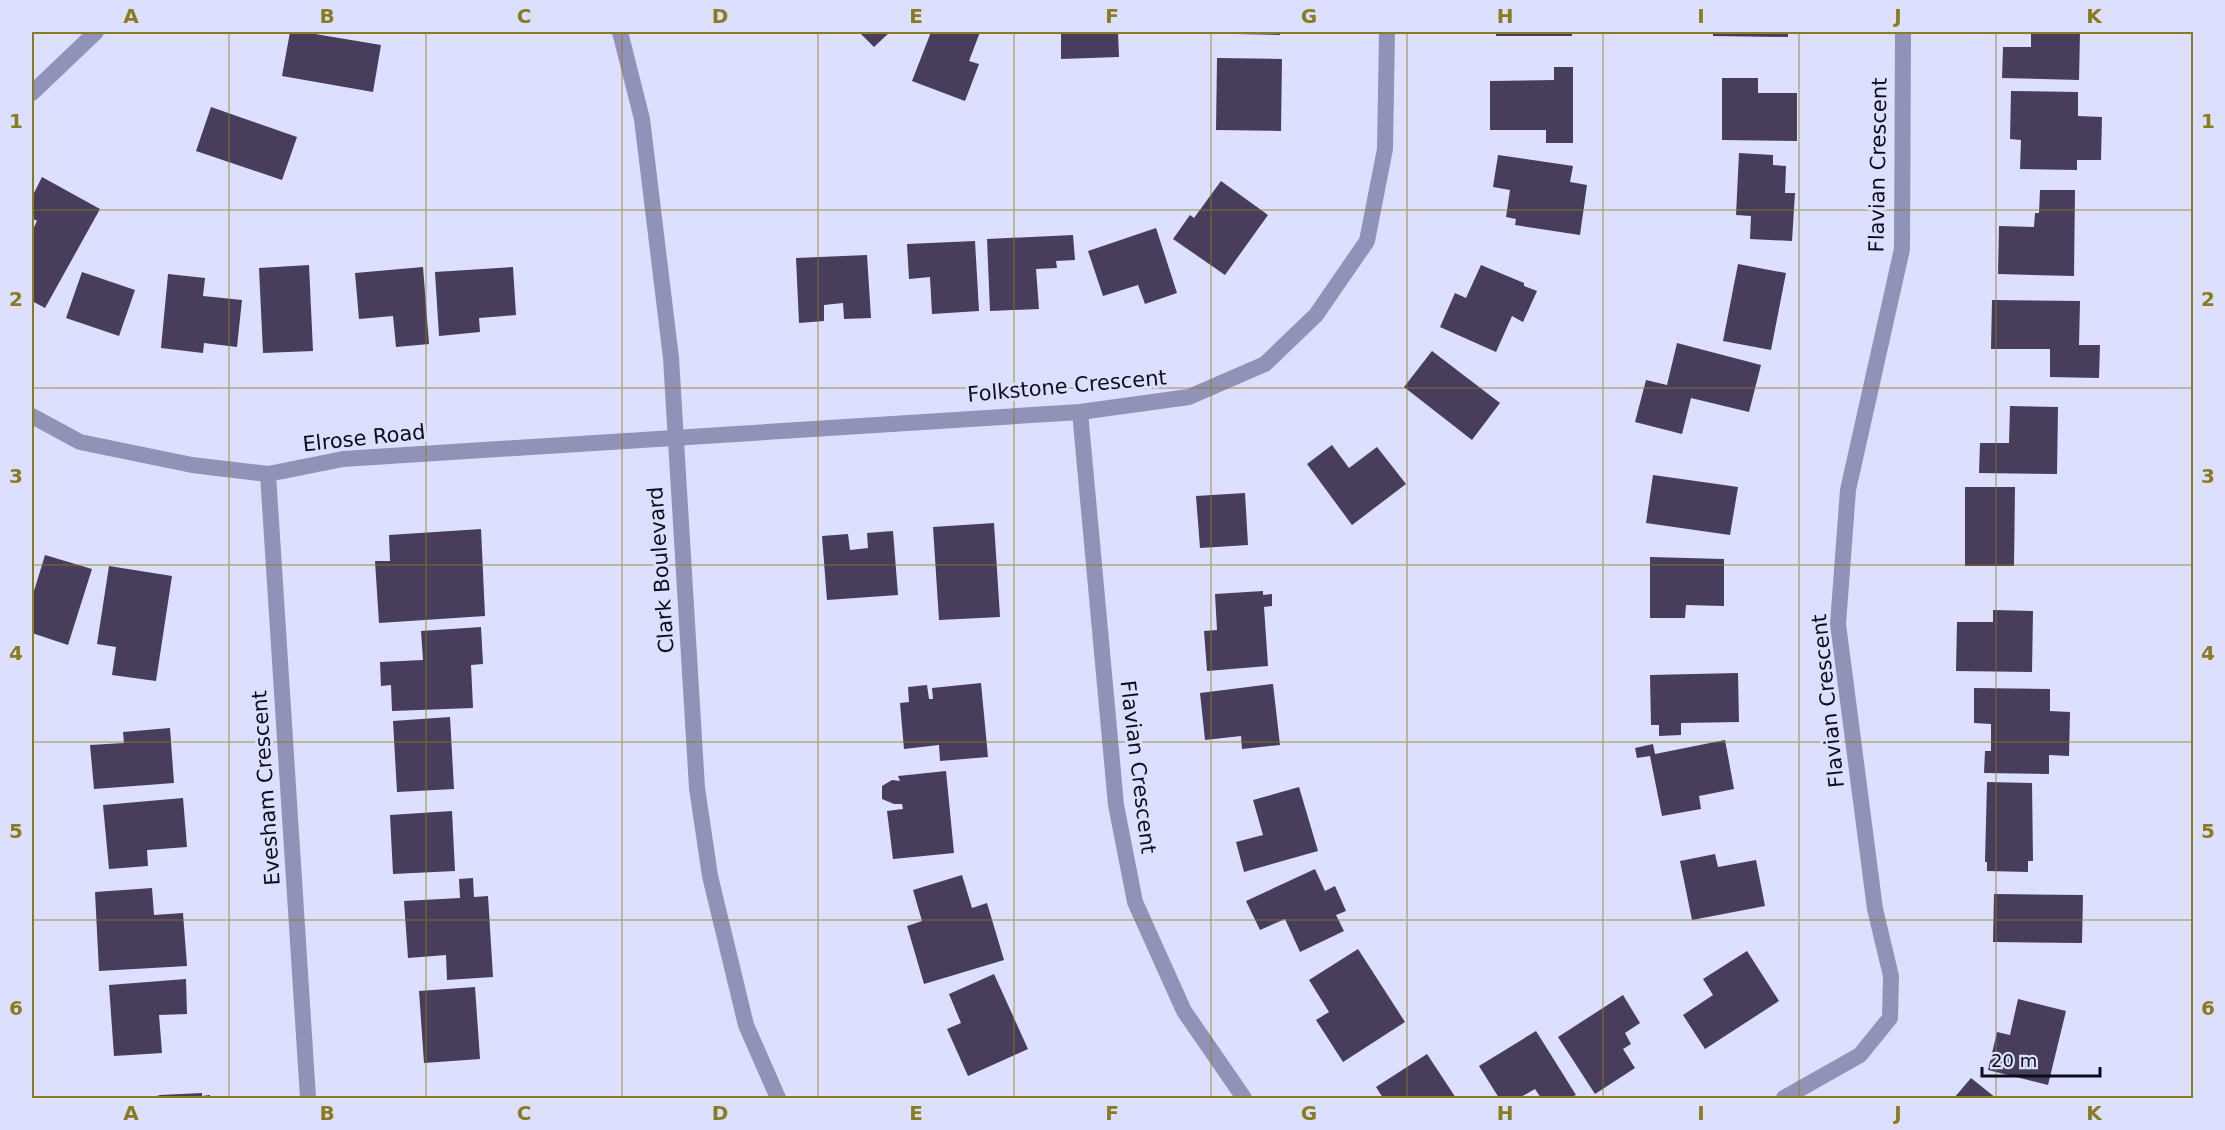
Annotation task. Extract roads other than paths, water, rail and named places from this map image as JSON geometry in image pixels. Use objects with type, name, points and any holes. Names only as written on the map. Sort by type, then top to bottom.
[{"type":"street","points":[[32,93],[96,32]]},
{"type":"street","name":"Clark Boulevard","points":[[620,32],[642,119],[671,358],[698,788],[710,876],[746,1025],[778,1098]]},
{"type":"street","name":"Folkstone Crescent","points":[[675,438],[1080,412],[1189,397],[1265,364],[1316,315],[1367,241],[1385,149],[1387,32]]},
{"type":"street","name":"Flavian Crescent","points":[[1784,1098],[1860,1055],[1890,1018],[1891,976],[1875,909],[1838,624],[1848,490],[1902,249],[1902,32]]},
{"type":"street","name":"Flavian Crescent","points":[[1080,412],[1116,805],[1135,902],[1184,1011],[1244,1098]]},
{"type":"street","name":"Elrose Road","points":[[32,416],[80,442],[192,465],[268,474],[343,459],[675,438]]},
{"type":"street","name":"Evesham Crescent","points":[[268,474],[309,1098]]}]
